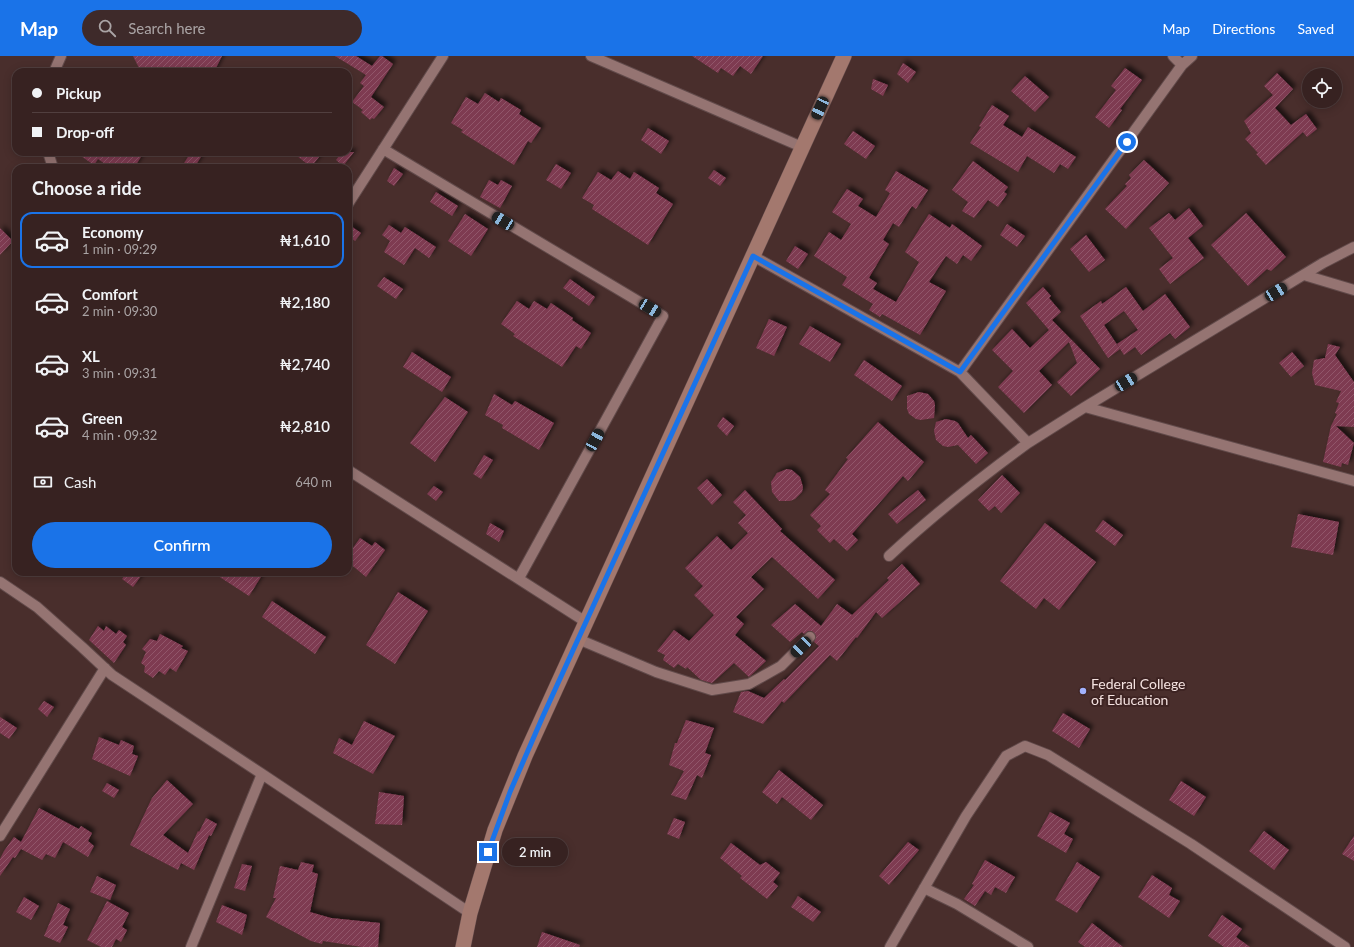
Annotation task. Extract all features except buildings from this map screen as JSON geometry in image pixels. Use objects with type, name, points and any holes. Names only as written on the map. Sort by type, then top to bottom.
[{"type":"main road","points":[[463,947],[470,913],[484,863],[525,756],[844,56]]},
{"type":"street","points":[[56,68],[61,56]]},
{"type":"street","points":[[352,198],[443,56]]},
{"type":"street","points":[[591,56],[802,147]]},
{"type":"street","points":[[1173,56],[1182,65]]},
{"type":"street","points":[[960,372],[1182,65],[1192,56]]},
{"type":"street","points":[[383,149],[663,316],[519,578]]},
{"type":"street","points":[[889,556],[917,530],[968,488],[1028,443],[1304,275],[1354,247]]},
{"type":"street","points":[[753,256],[960,372],[1028,443]]},
{"type":"street","points":[[1304,275],[1354,290]]},
{"type":"street","points":[[1085,407],[1354,481]]},
{"type":"street","points":[[352,473],[586,622]]},
{"type":"street","points":[[0,582],[37,607],[112,675],[470,913]]},
{"type":"street","points":[[578,639],[656,672],[712,690],[749,684],[781,666],[810,637]]},
{"type":"street","points":[[0,836],[105,668]]},
{"type":"street","points":[[890,947],[966,816],[1006,756],[1025,746],[1048,755],[1191,844],[1345,947]]},
{"type":"street","points":[[191,947],[262,774]]},
{"type":"street","points":[[924,888],[956,904],[1028,947]]},
{"type":"place","name":"Federal College of Education","points":[[1083,691]]},
{"type":"route","points":[[488,852],[510,792],[543,716],[753,256],[960,372],[1127,142]]}]
